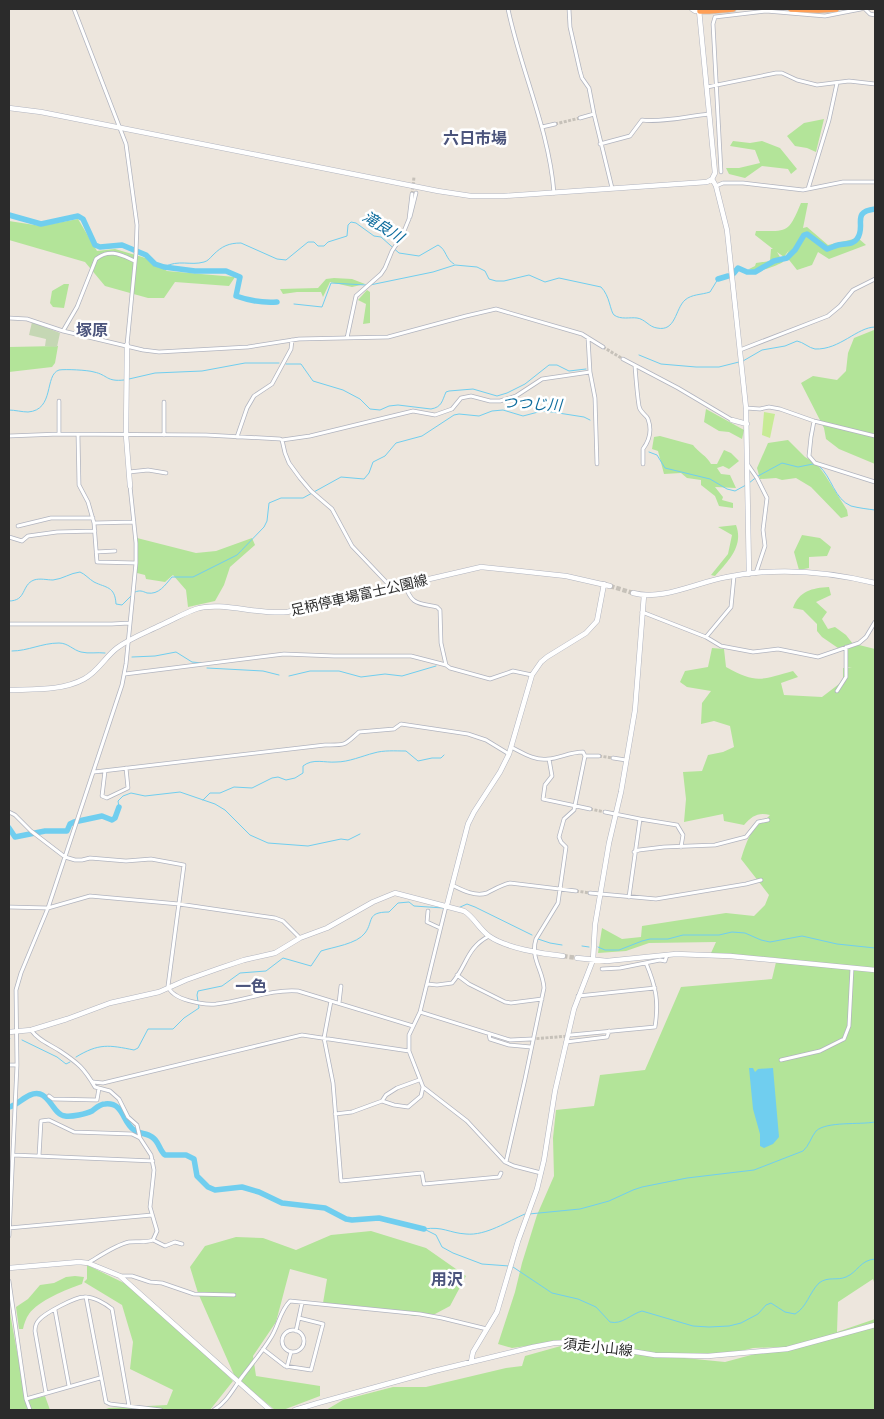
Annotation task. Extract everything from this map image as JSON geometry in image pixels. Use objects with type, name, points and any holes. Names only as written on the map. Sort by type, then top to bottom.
[{"type":"highway","points":[[701,9],[710,11],[733,9]]},
{"type":"highway","points":[[791,9],[836,9]]},
{"type":"street","points":[[9,1236],[10,1166],[13,1155],[16,1113],[16,1004],[18,980],[48,908],[76,828],[125,674],[136,563],[126,435],[127,345],[137,247],[137,225],[126,144],[74,9]]},
{"type":"street","points":[[508,9],[542,127],[552,170],[554,193]]},
{"type":"street","points":[[568,9],[580,71],[582,78],[589,87],[600,144],[612,188]]},
{"type":"street","points":[[9,108],[120,127],[454,194],[488,196],[554,193],[706,182],[712,179],[715,173],[701,9],[695,11],[692,9]]},
{"type":"street","points":[[721,172],[713,24],[715,17],[766,11],[825,16],[860,9]]},
{"type":"street","points":[[865,9],[870,14],[875,15]]},
{"type":"street","points":[[707,87],[776,73],[817,85],[856,81],[875,84]]},
{"type":"street","points":[[808,189],[829,120],[837,83]]},
{"type":"street","points":[[580,118],[594,114]]},
{"type":"street","points":[[600,144],[630,136],[642,120],[668,120],[710,114]]},
{"type":"street","points":[[542,127],[554,124]]},
{"type":"street","points":[[712,179],[716,186],[726,230],[746,408],[749,574]]},
{"type":"street","points":[[716,186],[723,183],[743,183],[808,189],[843,182],[875,182]]},
{"type":"street","points":[[347,338],[356,296],[381,274],[396,243],[402,236],[409,219],[414,194]]},
{"type":"street","points":[[63,331],[77,307],[96,259],[115,252],[135,261]]},
{"type":"street","points":[[740,350],[828,316],[840,306],[853,290],[875,279]]},
{"type":"street","points":[[9,318],[28,319],[63,331],[159,352],[248,347],[292,340],[388,337],[491,310],[504,311],[582,334],[602,347]]},
{"type":"street","points":[[588,338],[590,372],[595,398],[597,464]]},
{"type":"street","points":[[237,437],[246,408],[254,396],[272,384],[291,349],[292,340]]},
{"type":"street","points":[[623,359],[678,388],[732,420],[747,424]]},
{"type":"street","points":[[635,366],[640,409],[648,418],[650,436],[643,449],[643,464]]},
{"type":"street","points":[[9,436],[59,434],[164,435],[282,440],[310,436],[412,411],[435,415],[452,409],[461,398],[471,396],[490,401],[500,401],[516,396],[542,379],[590,372]]},
{"type":"street","points":[[59,401],[59,434]]},
{"type":"street","points":[[164,402],[164,435]]},
{"type":"street","points":[[746,408],[760,410],[769,407],[780,409],[875,436]]},
{"type":"street","points":[[814,420],[810,437],[809,456],[815,462],[875,482]]},
{"type":"street","points":[[78,434],[79,486],[88,502],[93,518],[97,562],[136,563]]},
{"type":"street","points":[[282,440],[289,463],[311,491],[332,509],[352,546],[391,587]]},
{"type":"street","points":[[748,465],[767,498],[764,530],[766,546],[756,573]]},
{"type":"street","points":[[129,472],[148,470],[166,472]]},
{"type":"street","points":[[18,526],[51,518],[93,518]]},
{"type":"street","points":[[94,523],[134,522]]},
{"type":"street","points":[[9,537],[22,541],[28,536],[57,532],[95,531]]},
{"type":"street","points":[[96,552],[115,551]]},
{"type":"street","name":"足柄停車場富士公園線","points":[[9,690],[56,687],[75,683],[89,676],[115,649],[127,641],[198,609],[213,606],[267,613],[287,612],[481,567],[566,576],[610,586]]},
{"type":"street","points":[[633,593],[644,596],[661,595],[697,584],[756,573],[820,572],[875,583]]},
{"type":"street","points":[[706,637],[728,613],[732,605],[734,576]]},
{"type":"street","points":[[405,584],[410,598],[414,601],[437,607],[440,610],[441,643],[446,665]]},
{"type":"street","points":[[541,1173],[507,1163],[467,1121],[424,1087],[419,1080],[409,1051],[409,1035],[420,1012],[468,824],[509,754],[532,675],[547,656],[586,633],[597,621],[604,584]]},
{"type":"street","points":[[471,1362],[473,1352],[488,1330],[500,1305],[512,1260],[541,1173],[552,1107],[566,1042],[578,996],[593,960],[594,931],[636,702],[644,596]]},
{"type":"street","points":[[642,612],[706,637],[721,646],[753,652],[778,649],[818,657],[864,640],[875,622]]},
{"type":"street","points":[[9,624],[112,624],[129,622]]},
{"type":"street","points":[[837,691],[846,677],[846,647]]},
{"type":"street","points":[[125,674],[284,654],[411,656],[490,679],[514,670],[532,675]]},
{"type":"street","points":[[94,772],[325,745],[341,745],[347,744],[358,732],[394,729],[400,724],[468,734],[486,740],[509,754]]},
{"type":"street","points":[[511,747],[534,758],[549,759],[572,752],[583,752],[585,756],[599,756]]},
{"type":"street","points":[[507,1163],[542,999],[544,983],[534,952],[536,939],[558,903],[566,847],[559,837],[564,819],[572,812],[575,806],[585,756]]},
{"type":"street","points":[[613,758],[626,760]]},
{"type":"street","points":[[549,759],[552,776],[545,785],[543,799],[590,809]]},
{"type":"street","points":[[105,771],[102,796],[107,798],[128,788],[126,768]]},
{"type":"street","points":[[9,812],[65,858],[75,860],[90,858],[126,861],[151,859],[184,865],[168,989]]},
{"type":"street","points":[[605,812],[677,826],[683,835],[681,847]]},
{"type":"street","points":[[628,897],[640,819]]},
{"type":"street","points":[[634,852],[715,845],[746,837],[758,822],[768,820]]},
{"type":"street","points":[[590,893],[662,899],[761,880]]},
{"type":"street","points":[[452,886],[476,894],[486,893],[499,885],[510,883],[576,891]]},
{"type":"street","points":[[9,1032],[31,1030],[110,1003],[168,989],[186,980],[244,960],[275,953],[300,938],[326,928],[373,902],[395,893],[459,909],[471,915],[489,936],[524,950],[563,956]]},
{"type":"street","points":[[9,907],[48,908],[90,896],[179,904],[275,918],[283,921],[300,938]]},
{"type":"street","points":[[428,912],[427,922],[440,928]]},
{"type":"street","points":[[426,984],[452,983],[471,950],[480,941],[489,936]]},
{"type":"street","points":[[602,969],[620,968],[660,960],[665,961],[667,956]]},
{"type":"street","points":[[577,958],[619,960],[667,956],[730,956],[875,970]]},
{"type":"street","points":[[571,1035],[655,1027],[658,1006],[655,988],[646,963]]},
{"type":"street","points":[[781,1060],[820,1051],[844,1039],[849,1026],[852,967]]},
{"type":"street","points":[[457,975],[469,984],[505,1002],[542,999]]},
{"type":"street","points":[[339,1003],[341,986]]},
{"type":"street","points":[[578,996],[655,988]]},
{"type":"street","points":[[168,989],[176,996],[195,1002],[219,1004],[290,990],[314,994],[413,1026]]},
{"type":"street","points":[[331,1001],[324,1038],[333,1083],[342,1180],[422,1173],[424,1184],[499,1177],[501,1173]]},
{"type":"street","points":[[420,1012],[513,1040],[531,1039]]},
{"type":"street","points":[[31,1030],[35,1036],[58,1049],[82,1067],[96,1087],[110,1090],[114,1093],[128,1116],[137,1125],[154,1170],[150,1201],[156,1231],[153,1240]]},
{"type":"street","points":[[566,1042],[608,1037],[609,1031]]},
{"type":"street","points":[[489,1034],[490,1039],[509,1045],[531,1047]]},
{"type":"street","points":[[92,1082],[103,1083],[302,1035],[409,1051]]},
{"type":"street","points":[[9,1065],[17,1065]]},
{"type":"street","points":[[335,1114],[352,1112],[382,1101],[386,1095],[397,1088],[419,1080]]},
{"type":"street","points":[[382,1101],[394,1105],[408,1106],[421,1096],[424,1087]]},
{"type":"street","points":[[49,1096],[54,1099],[97,1100],[99,1088]]},
{"type":"street","points":[[39,1156],[41,1121],[49,1120],[74,1132],[132,1134],[140,1137]]},
{"type":"street","points":[[13,1155],[152,1161]]},
{"type":"street","points":[[9,1228],[152,1215]]},
{"type":"street","points":[[88,1263],[129,1242],[142,1243],[153,1240],[165,1246],[175,1242],[182,1244]]},
{"type":"street","points":[[9,1268],[74,1262],[88,1263],[120,1276],[270,1410]]},
{"type":"street","points":[[120,1276],[132,1276],[150,1282],[162,1283],[194,1294],[234,1295]]},
{"type":"street","points":[[9,1281],[26,1399],[30,1410]]},
{"type":"street","points":[[46,1393],[34,1331],[39,1320],[74,1300],[86,1297],[94,1299],[112,1309],[129,1406]]},
{"type":"street","points":[[86,1297],[106,1402],[161,1410]]},
{"type":"street","points":[[214,1410],[231,1395],[277,1326],[283,1308],[290,1301],[420,1314],[488,1330]]},
{"type":"street","points":[[296,1331],[302,1302]]},
{"type":"street","points":[[55,1310],[68,1386]]},
{"type":"street","points":[[263,1348],[287,1367],[311,1370],[323,1324],[299,1318]]},
{"type":"street","name":"須走小山線","points":[[295,1410],[471,1362],[533,1347],[564,1342],[655,1355],[708,1356],[786,1348],[875,1325]]},
{"type":"street","points":[[296,1331],[302,1335],[304,1342],[301,1349],[290,1352],[283,1346],[282,1339],[286,1333],[296,1331]]},
{"type":"street","points":[[287,1367],[290,1352]]},
{"type":"street","points":[[26,1399],[100,1378]]},
{"type":"green space","points":[[824,119],[816,152],[795,146],[787,136],[804,123]]},
{"type":"green space","points":[[733,141],[750,143],[762,141],[780,148],[797,169],[791,174],[788,169],[762,166],[745,178],[729,174],[726,168],[739,168],[760,163],[755,150],[730,146]]},
{"type":"green space","points":[[801,203],[808,203],[803,228],[807,227],[828,245],[858,238],[866,245],[829,259],[818,252],[812,265],[797,270],[786,256],[789,250],[784,257],[777,252],[783,262],[761,270],[749,269],[755,266],[756,263],[770,261],[771,249],[773,249],[755,235],[756,231],[786,229],[793,220]]},
{"type":"green space","points":[[78,219],[97,251],[115,249],[149,259],[167,271],[235,277],[229,286],[175,282],[164,298],[148,298],[105,286],[85,262],[9,240],[9,221],[41,226]]},
{"type":"green space","points":[[326,279],[352,279],[365,284],[352,287],[330,282],[323,297],[321,292],[283,294],[280,289],[318,288]]},
{"type":"green space","points":[[64,284],[69,284],[64,308],[53,307],[50,303],[52,291]]},
{"type":"green space","points":[[367,290],[370,292],[370,323],[363,324],[366,304],[358,300]]},
{"type":"green space","points":[[32,322],[60,333],[57,347],[45,346],[46,339],[29,335]]},
{"type":"green space","points":[[875,330],[875,464],[839,449],[826,439],[824,428],[801,383],[813,376],[837,380],[846,371],[848,353],[854,338]]},
{"type":"green space","points":[[58,346],[55,363],[52,367],[9,372],[9,347]]},
{"type":"green space","points":[[706,409],[744,430],[742,439],[729,432],[719,431],[704,422]]},
{"type":"green space","points":[[764,412],[775,414],[770,438],[762,435]]},
{"type":"green space","points":[[660,436],[693,445],[711,464],[717,464],[724,450],[731,453],[739,461],[729,469],[723,466],[717,468],[721,474],[730,475],[736,488],[715,487],[723,497],[722,500],[733,503],[733,508],[719,506],[715,496],[701,485],[701,480],[687,478],[681,473],[664,474],[658,451],[652,449],[654,437]]},
{"type":"green space","points":[[788,440],[805,457],[817,464],[847,510],[848,516],[841,518],[811,487],[796,478],[782,480],[776,478],[760,479],[757,468],[768,443]]},
{"type":"green space","points":[[736,525],[738,540],[733,553],[715,576],[711,575],[728,554],[732,535],[718,527]]},
{"type":"green space","points":[[802,535],[820,538],[831,547],[827,556],[809,557],[809,568],[799,570],[794,552]]},
{"type":"green space","points":[[137,538],[196,553],[216,551],[252,538],[255,545],[230,567],[224,585],[215,601],[188,607],[186,590],[173,575],[165,582],[146,579],[145,575],[137,573]]},
{"type":"green space","points":[[829,587],[831,595],[816,602],[827,612],[822,619],[828,629],[835,627],[846,635],[853,644],[838,648],[822,637],[817,631],[817,624],[803,610],[793,608],[803,594],[817,588]]},
{"type":"green space","points":[[855,644],[875,649],[875,1285],[873,1279],[838,1302],[837,1332],[875,1319],[875,1410],[326,1410],[343,1400],[393,1387],[426,1387],[522,1366],[525,1356],[568,1344],[594,1349],[725,1362],[781,1347],[753,1348],[729,1354],[644,1353],[568,1340],[512,1348],[498,1344],[537,1215],[554,1176],[553,1138],[556,1110],[594,1106],[600,1075],[645,1070],[681,987],[772,979],[777,958],[711,953],[716,942],[649,943],[626,951],[598,953],[602,928],[622,939],[641,937],[642,926],[726,913],[754,916],[765,905],[769,895],[741,859],[752,832],[770,815],[762,814],[756,816],[744,825],[724,821],[723,814],[684,822],[686,799],[683,772],[702,771],[708,755],[723,752],[734,747],[730,726],[714,721],[701,724],[702,703],[711,691],[687,687],[680,682],[685,671],[708,667],[712,648],[724,649],[726,667],[736,672],[759,679],[793,671],[798,677],[781,683],[784,695],[822,697],[843,681],[843,668],[852,668],[846,667],[846,647]]},
{"type":"green space","points":[[371,1231],[426,1248],[466,1276],[450,1306],[435,1314],[415,1316],[368,1307],[323,1303],[327,1279],[290,1269],[276,1322],[253,1356],[256,1376],[320,1386],[320,1396],[283,1410],[275,1410],[235,1377],[198,1293],[190,1267],[205,1246],[236,1237],[263,1238],[296,1250],[331,1235]]},
{"type":"green space","points":[[87,1265],[124,1283],[175,1322],[233,1381],[210,1410],[103,1410],[109,1408],[167,1405],[173,1390],[130,1369],[133,1342],[122,1305],[84,1282],[87,1279]]},
{"type":"green space","points":[[66,1277],[84,1277],[82,1284],[61,1292],[33,1309],[25,1321],[23,1329],[19,1329],[16,1307],[28,1299],[40,1285],[54,1283]]},
{"type":"green space","points":[[10,1313],[26,1401],[45,1396],[50,1410],[9,1410]]},
{"type":"water","points":[[749,1068],[753,1068],[755,1072],[758,1069],[773,1068],[779,1137],[773,1144],[764,1148],[760,1146],[760,1134],[753,1109]]},
{"type":"waterway","name":"滝良川","points":[[734,273],[738,268],[747,272],[755,272],[774,261],[787,258],[795,250],[804,235],[807,234],[827,249],[849,244],[857,239],[860,234],[860,220],[863,213],[875,209]]},
{"type":"waterway","name":"滝良川","points":[[9,215],[41,224],[78,216],[83,219],[95,245],[100,247],[122,245],[146,255],[155,264],[164,267],[195,271],[226,271],[240,277],[236,296],[256,301],[277,302]]},
{"type":"waterway","name":"滝良川","points":[[164,267],[175,263],[204,262],[223,247],[237,243],[277,259],[286,260],[308,242],[324,246],[328,242],[347,236],[348,225],[351,222],[356,223],[374,236],[381,237],[399,253],[419,256],[438,245],[454,264]]},
{"type":"waterway","name":"滝良川","points":[[370,285],[433,272],[455,265],[477,267],[485,271],[489,279],[496,281],[529,275],[545,282],[559,278],[601,287],[614,315],[617,317],[640,319],[654,327],[663,328],[668,327],[672,323],[685,300],[710,292],[718,279]]},
{"type":"waterway","name":"滝良川","points":[[718,279],[728,276]]},
{"type":"waterway","name":"滝良川","points":[[294,304],[322,307],[331,283],[366,285]]},
{"type":"waterway","points":[[743,361],[762,350],[785,346],[797,341],[815,349],[832,346],[868,328],[875,327]]},
{"type":"waterway","points":[[639,355],[661,364],[696,367],[719,367],[739,362]]},
{"type":"waterway","points":[[129,379],[155,373],[202,371],[245,363],[279,363]]},
{"type":"waterway","points":[[286,364],[301,364],[313,381],[343,390],[360,399],[370,409],[380,410],[398,405],[435,408],[440,405],[446,392],[449,391],[473,389],[497,396],[525,384],[549,365],[557,365],[569,371],[586,369]]},
{"type":"waterway","points":[[9,410],[28,412],[36,410],[46,399],[54,373],[59,370],[91,371],[110,379],[124,380]]},
{"type":"waterway","name":"つつじ川","points":[[135,592],[155,592],[161,589],[172,577],[193,577],[237,555],[264,527],[267,521],[269,503],[281,498],[303,498],[341,477],[364,479],[369,473],[373,462],[385,456],[396,443],[422,436],[454,415],[479,416],[492,411],[503,410],[523,416],[542,411],[584,417],[590,420]]},
{"type":"waterway","name":"つつじ川","points":[[649,452],[657,455],[665,468],[710,479],[727,489],[735,491],[746,485]]},
{"type":"waterway","name":"つつじ川","points":[[749,483],[782,463],[798,467],[813,464]]},
{"type":"waterway","name":"つつじ川","points":[[819,466],[845,503],[851,506],[875,510]]},
{"type":"waterway","name":"つつじ川","points":[[9,601],[19,598],[27,585],[34,580],[53,580],[80,572],[94,582],[109,588],[114,594],[116,604],[122,605],[132,595]]},
{"type":"waterway","points":[[12,651],[59,643],[81,652],[105,653]]},
{"type":"waterway","points":[[132,657],[155,656],[176,652],[192,662],[202,663]]},
{"type":"waterway","points":[[289,676],[310,671],[339,671],[361,677],[385,674],[402,676],[436,666]]},
{"type":"waterway","points":[[207,668],[263,671],[279,675]]},
{"type":"waterway","points":[[203,800],[210,793],[220,793],[234,787],[252,788],[272,778],[278,777],[286,780],[295,778],[303,773],[303,766],[311,762],[346,761],[386,751],[406,751],[418,761],[441,758],[444,755]]},
{"type":"waterway","points":[[119,807],[118,801],[123,796],[131,793],[145,796],[180,792],[215,804],[225,810],[250,835],[268,843],[308,846],[341,839],[348,840],[360,834]]},
{"type":"waterway","points":[[9,828],[15,837],[45,831],[67,831],[70,824],[74,822],[102,816],[112,820],[115,818],[119,807]]},
{"type":"waterway","points":[[76,1057],[91,1049],[104,1046],[134,1050],[138,1048],[148,1029],[173,1029],[184,1018],[199,1008],[198,991],[222,986],[240,973],[266,971],[283,958],[311,966],[321,951],[344,945],[361,937],[368,929],[374,915],[389,912],[398,903],[409,902],[414,906],[443,908]]},
{"type":"waterway","points":[[458,908],[467,904],[532,935]]},
{"type":"waterway","points":[[598,947],[605,950],[619,950],[650,939],[668,939],[683,935],[719,935],[732,932],[745,933],[770,942],[802,936],[837,944],[875,948]]},
{"type":"waterway","points":[[538,939],[562,945]]},
{"type":"waterway","points":[[582,946],[589,947]]},
{"type":"waterway","points":[[22,1040],[57,1057],[66,1064],[70,1062]]},
{"type":"waterway","points":[[9,1107],[32,1094],[44,1096],[58,1113],[65,1116],[83,1114],[92,1111],[98,1106],[111,1104],[119,1109],[130,1127],[154,1139],[165,1155],[186,1155],[194,1159],[197,1176],[208,1187],[215,1190],[242,1187],[259,1192],[282,1203],[325,1208],[346,1219],[379,1218],[424,1229]]},
{"type":"waterway","points":[[529,1214],[580,1209],[609,1201],[642,1187],[687,1178],[754,1170],[803,1151],[816,1131],[821,1128],[875,1122]]},
{"type":"waterway","points":[[424,1229],[436,1228],[460,1233],[481,1233],[525,1214]]},
{"type":"waterway","points":[[424,1229],[436,1235],[442,1247],[453,1253],[482,1264],[509,1266]]},
{"type":"waterway","points":[[513,1267],[552,1293],[578,1299],[596,1307],[610,1322],[622,1321],[642,1311],[693,1326],[709,1327],[741,1323],[758,1314],[766,1305],[771,1303],[785,1312],[795,1314],[802,1308],[819,1283],[846,1277],[862,1264],[875,1259]]},
{"type":"tunnel","points":[[555,124],[580,118]]},
{"type":"tunnel","points":[[412,194],[414,177]]},
{"type":"tunnel","points":[[603,347],[623,359]]},
{"type":"tunnel","points":[[610,586],[633,593]]},
{"type":"tunnel","points":[[599,756],[613,758]]},
{"type":"tunnel","points":[[590,809],[605,812]]},
{"type":"tunnel","points":[[576,891],[590,893]]},
{"type":"tunnel","points":[[563,956],[577,958]]},
{"type":"tunnel","points":[[532,1039],[568,1036]]},
{"type":"district","name":"六日市場","points":[[475,138]]},
{"type":"district","name":"塚原","points":[[92,330]]},
{"type":"district","name":"一色","points":[[251,986]]},
{"type":"district","name":"用沢","points":[[447,1279]]}]
